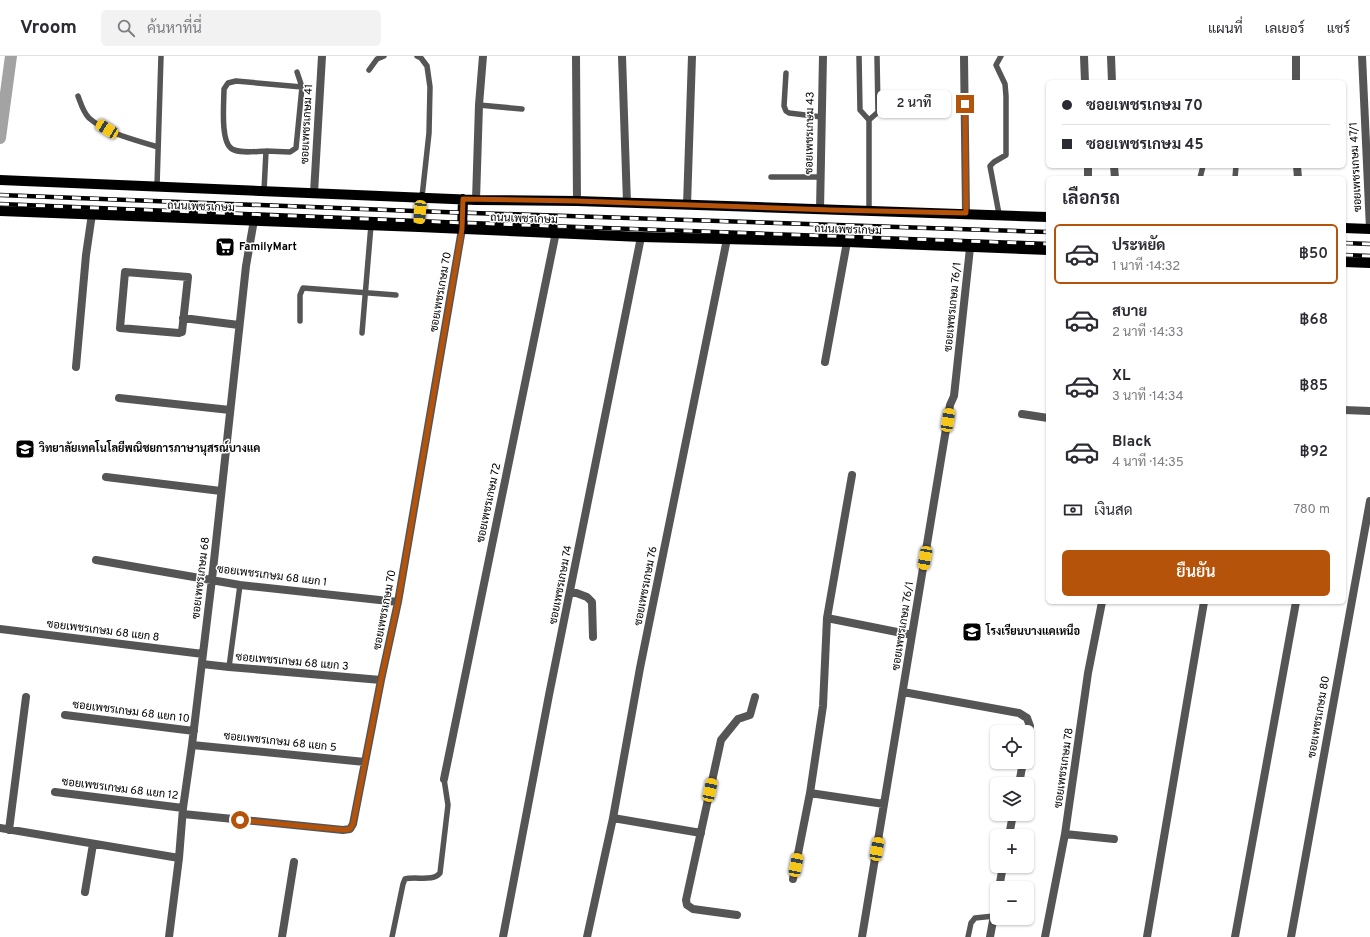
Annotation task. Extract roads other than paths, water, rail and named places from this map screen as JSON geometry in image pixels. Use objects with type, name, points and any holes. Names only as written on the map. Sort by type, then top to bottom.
[{"type":"main road","name":"ถนนเพชรเกษม","points":[[4,180],[476,200],[577,201],[820,210],[999,214],[1046,217]]},
{"type":"main road","points":[[419,227],[422,197]]},
{"type":"main road","points":[[462,229],[463,199]]},
{"type":"main road","name":"ถนนเพชรเกษม","points":[[3,211],[556,232],[641,237],[848,242],[1046,250]]},
{"type":"main road","points":[[1346,228],[1370,229]]},
{"type":"main road","points":[[1346,262],[1370,263]]},
{"type":"street","name":"ซอยเพชรเกษม 41","points":[[314,192],[322,56]]},
{"type":"street","points":[[476,200],[479,105],[483,56]]},
{"type":"street","points":[[576,56],[577,201]]},
{"type":"street","points":[[622,56],[627,203]]},
{"type":"street","points":[[687,205],[692,56]]},
{"type":"street","name":"ซอยเพชรเกษม 43","points":[[820,210],[823,56]]},
{"type":"street","points":[[964,56],[966,213]]},
{"type":"street","points":[[1084,56],[1085,80]]},
{"type":"street","points":[[1111,56],[1112,80]]},
{"type":"street","points":[[1296,56],[1296,80]]},
{"type":"street","name":"ซอยเพชรเกษม 47/1","points":[[1362,56],[1370,229]]},
{"type":"street","points":[[76,367],[86,255],[92,214]]},
{"type":"street","name":"ซอยเพชรเกษม 68","points":[[169,937],[212,579],[239,325],[246,266],[254,220]]},
{"type":"street","name":"ซอยเพชรเกษม 70","points":[[183,811],[350,829],[353,824],[398,602],[462,229]]},
{"type":"street","name":"ซอยเพชรเกษม 72","points":[[444,779],[556,232]]},
{"type":"street","name":"ซอยเพชรเกษม 74","points":[[503,937],[549,695],[641,237]]},
{"type":"street","name":"ซอยเพชรเกษม 76","points":[[586,937],[613,818],[640,668],[727,239]]},
{"type":"street","points":[[825,362],[848,242]]},
{"type":"street","name":"ซอยเพชรเกษม 76/1","points":[[862,937],[950,405],[954,396],[970,248]]},
{"type":"street","points":[[124,272],[187,277],[184,318],[183,329],[179,333],[120,328],[124,272]]},
{"type":"street","points":[[184,318],[239,325]]},
{"type":"street","points":[[119,398],[230,410]]},
{"type":"street","points":[[1346,410],[1370,411]]},
{"type":"street","points":[[1022,414],[1046,418]]},
{"type":"street","points":[[793,879],[810,793],[823,706],[827,618],[852,475]]},
{"type":"street","points":[[106,477],[221,491]]},
{"type":"street","name":"ซอยเพชรเกษม 80","points":[[1290,937],[1370,501]]},
{"type":"street","name":"ซอยเพชรเกษม 68 แยก 1","points":[[96,560],[240,584],[398,602]]},
{"type":"street","points":[[571,591],[587,597],[592,602],[593,637]]},
{"type":"street","name":"ซอยเพชรเกษม 78","points":[[1045,937],[1065,834],[1088,673],[1102,604]]},
{"type":"street","points":[[1147,937],[1204,604]]},
{"type":"street","points":[[1235,937],[1296,604]]},
{"type":"street","points":[[827,618],[912,635]]},
{"type":"street","name":"ซอยเพชรเกษม 68 แยก 8","points":[[0,629],[203,654]]},
{"type":"street","name":"ซอยเพชรเกษม 68 แยก 3","points":[[202,664],[381,680]]},
{"type":"street","points":[[903,692],[1019,713],[1027,718],[1030,725]]},
{"type":"street","points":[[9,830],[26,697]]},
{"type":"street","points":[[737,915],[692,909],[687,905],[686,900],[721,740],[738,719],[750,715],[755,697]]},
{"type":"street","name":"ซอยเพชรเกษม 68 แยก 10","points":[[65,715],[194,732]]},
{"type":"street","name":"ซอยเพชรเกษม 68 แยก 5","points":[[192,745],[365,762]]},
{"type":"street","name":"ซอยเพชรเกษม 68 แยก 12","points":[[55,792],[183,811]]},
{"type":"street","points":[[810,793],[884,804]]},
{"type":"street","points":[[613,818],[701,833]]},
{"type":"street","points":[[0,828],[179,858]]},
{"type":"street","points":[[1065,834],[1114,839]]},
{"type":"street","points":[[85,892],[93,844]]},
{"type":"street","points":[[282,937],[294,862]]},
{"type":"street","points":[[990,937],[992,925]]},
{"type":"lane","points":[[157,186],[162,56]]},
{"type":"lane","points":[[369,70],[377,59],[384,56]]},
{"type":"lane","points":[[417,56],[421,58],[427,66],[430,87],[429,133],[422,197]]},
{"type":"lane","points":[[859,56],[860,110],[869,120],[869,211]]},
{"type":"lane","points":[[869,120],[878,112],[877,56]]},
{"type":"lane","points":[[999,214],[990,166],[1006,155],[1005,84],[996,65],[1001,56]]},
{"type":"lane","points":[[297,72],[302,87],[296,148],[290,152],[242,151],[234,150],[227,144],[225,134],[224,89],[228,83],[236,81],[302,87]]},
{"type":"lane","points":[[786,73],[784,106],[786,111],[790,113],[822,117]]},
{"type":"lane","points":[[78,96],[83,110],[89,118],[107,129],[158,147]]},
{"type":"lane","points":[[479,105],[522,109]]},
{"type":"lane","points":[[264,190],[266,151]]},
{"type":"lane","points":[[771,177],[821,177]]},
{"type":"lane","points":[[362,333],[371,225]]},
{"type":"lane","points":[[300,321],[300,295],[303,288],[396,295]]},
{"type":"lane","points":[[229,667],[240,584]]},
{"type":"lane","points":[[392,937],[405,879],[411,877],[433,878],[440,873],[448,805],[444,779]]},
{"type":"lane","points":[[968,937],[971,923],[975,918],[979,916],[990,916]]},
{"type":"waterway","points":[[0,138],[11,56]]},
{"type":"railway","points":[[0,195],[414,211],[1046,232]]},
{"type":"railway","points":[[0,204],[1046,244]]},
{"type":"railway","points":[[1346,243],[1370,244]]},
{"type":"railway","points":[[1346,255],[1370,256]]},
{"type":"place","name":"FamilyMart","points":[[225,247]]},
{"type":"place","name":"วิทยาลัยเทคโนโลยีพณิชยการภาษานุสรณ์บางแค","points":[[25,449]]},
{"type":"place","name":"โรงเรียนบางแคเหนือ","points":[[972,632]]}]
